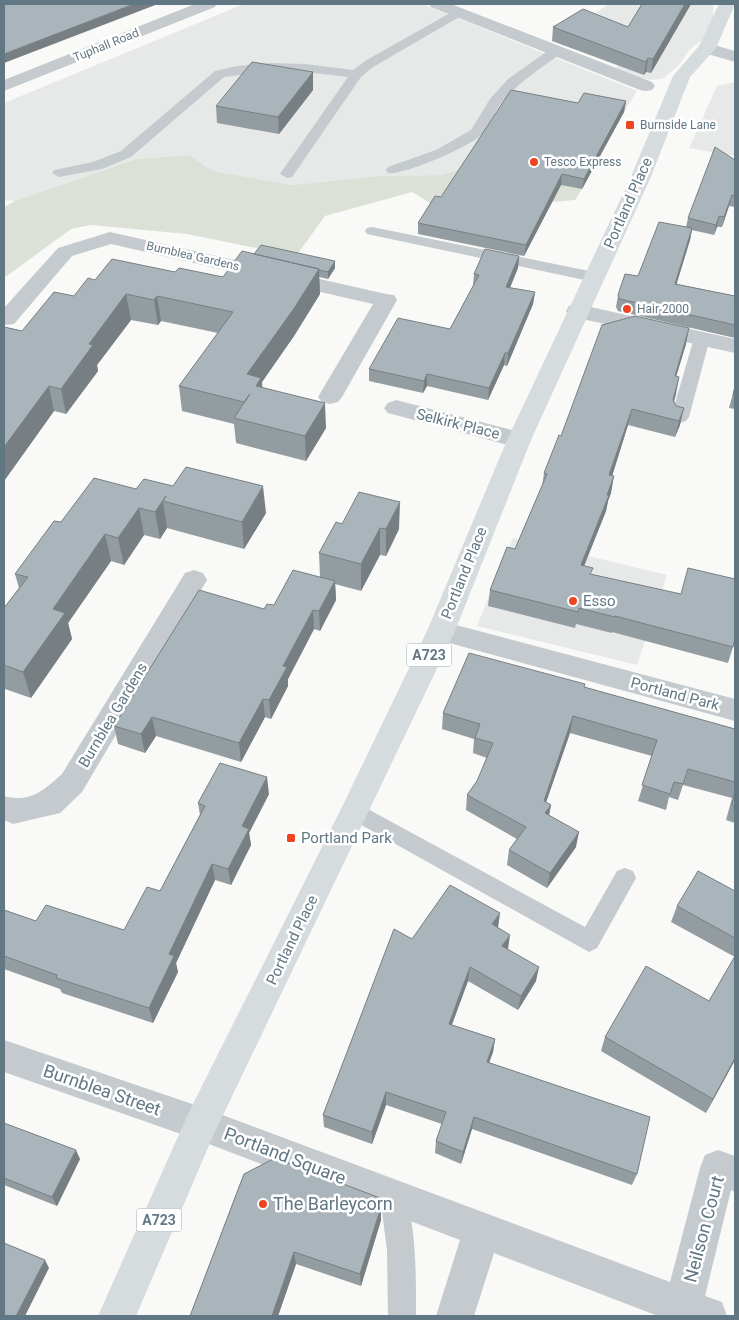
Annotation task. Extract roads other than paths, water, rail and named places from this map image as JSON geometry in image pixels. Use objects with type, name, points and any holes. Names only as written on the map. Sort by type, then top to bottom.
[{"type":"main road","name":"A723","points":[[707,48],[727,4]]},
{"type":"main road","name":"Portland Place","points":[[201,1124],[441,631],[519,440],[577,311],[640,179],[682,76],[707,48]]},
{"type":"main road","name":"A723","points":[[117,1316],[201,1124]]},
{"type":"street","name":"Tuphall Road","points":[[4,86],[209,4]]},
{"type":"street","points":[[437,4],[646,86]]},
{"type":"street","points":[[707,48],[735,57]]},
{"type":"street","name":"Burnblea Gardens","points":[[5,318],[65,252],[110,238],[386,300],[330,397]]},
{"type":"street","points":[[577,311],[735,346]]},
{"type":"street","name":"Selkirk Place","points":[[396,408],[519,440]]},
{"type":"street","name":"Burnblea Gardens","points":[[4,808],[13,811],[50,804],[72,783],[194,580]]},
{"type":"street","name":"Portland Park","points":[[441,631],[735,710]]},
{"type":"street","name":"Burnblea Street","points":[[4,1056],[201,1124]]},
{"type":"street","name":"Portland Square","points":[[201,1124],[695,1311]]},
{"type":"street","name":"Neilson Court","points":[[695,1311],[718,1168],[735,1174]]},
{"type":"street","points":[[455,1316],[482,1230]]},
{"type":"lane","points":[[287,174],[356,74],[369,64],[457,13]]},
{"type":"lane","points":[[392,170],[441,153],[476,133],[494,102],[513,82],[556,51]]},
{"type":"lane","points":[[59,173],[98,166],[126,154],[220,74],[240,69],[271,66],[307,67],[356,74]]},
{"type":"lane","points":[[372,231],[594,277]]},
{"type":"lane","points":[[680,417],[702,338]]},
{"type":"lane","points":[[355,811],[589,941],[625,878]]},
{"type":"lane","points":[[393,1196],[401,1250],[402,1316]]},
{"type":"place","name":"Burnside Lane","points":[[630,125]]},
{"type":"place","name":"Tesco Express","points":[[534,162]]},
{"type":"place","name":"Hair 2000","points":[[627,309]]},
{"type":"place","name":"Esso","points":[[573,601]]},
{"type":"place","name":"Portland Park","points":[[291,838]]},
{"type":"place","name":"The Barleycorn","points":[[263,1204]]}]
